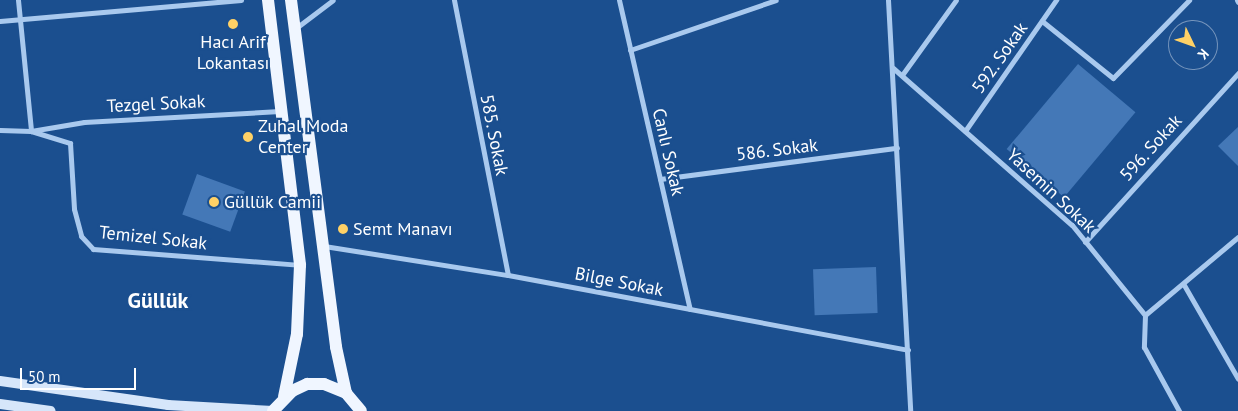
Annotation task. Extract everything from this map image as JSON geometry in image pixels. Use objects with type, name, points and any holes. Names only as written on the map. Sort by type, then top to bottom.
[{"type":"main road","points":[[268,0],[283,111],[300,265],[297,334],[284,397]]},
{"type":"main road","points":[[291,0],[340,378],[346,393],[361,411]]},
{"type":"main road","points":[[0,381],[168,405],[273,411],[284,397],[307,384],[324,384],[346,393]]},
{"type":"main road","points":[[0,404],[51,411]]},
{"type":"street","points":[[0,130],[31,131],[18,0]]},
{"type":"street","points":[[0,21],[241,0]]},
{"type":"street","points":[[295,29],[333,0]]},
{"type":"street","name":"585. Sokak","points":[[454,0],[508,275]]},
{"type":"street","name":"Canlı Sokak","points":[[618,0],[690,310]]},
{"type":"street","points":[[630,50],[776,0]]},
{"type":"street","points":[[888,0],[898,148],[910,411]]},
{"type":"street","points":[[902,75],[956,0]]},
{"type":"street","name":"592. Sokak","points":[[965,131],[1056,0]]},
{"type":"street","points":[[1042,21],[1113,78],[1189,0]]},
{"type":"street","name":"Yasemin Sokak","points":[[893,68],[1072,225],[1145,315]]},
{"type":"street","name":"596. Sokak","points":[[1085,242],[1238,73]]},
{"type":"street","name":"Tezgel Sokak","points":[[31,131],[84,122],[283,111]]},
{"type":"street","name":"Temizel Sokak","points":[[31,131],[70,143],[74,209],[80,236],[93,249],[300,265]]},
{"type":"street","name":"586. Sokak","points":[[660,179],[898,148]]},
{"type":"street","points":[[1179,411],[1144,347],[1145,315],[1184,285],[1238,237]]},
{"type":"street","name":"Bilge Sokak","points":[[324,246],[508,275],[908,350]]},
{"type":"street","points":[[1184,285],[1238,378]]},
{"type":"building","points":[[1078,64],[1135,112],[1064,197],[1007,149]]},
{"type":"building","points":[[1238,127],[1238,166],[1218,146]]},
{"type":"building","name":"Güllük Camii","points":[[197,174],[245,191],[230,232],[182,214]]},
{"type":"building","points":[[876,267],[878,313],[815,315],[813,269]]},
{"type":"place","name":"Hacı Arif Lokantası","points":[[233,24]]},
{"type":"place","name":"Zuhal Moda Center","points":[[248,137]]},
{"type":"place","name":"Güllük Camii","points":[[214,202]]},
{"type":"place","name":"Semt Manavı","points":[[343,229]]},
{"type":"district","name":"Güllük","points":[[158,301]]}]
